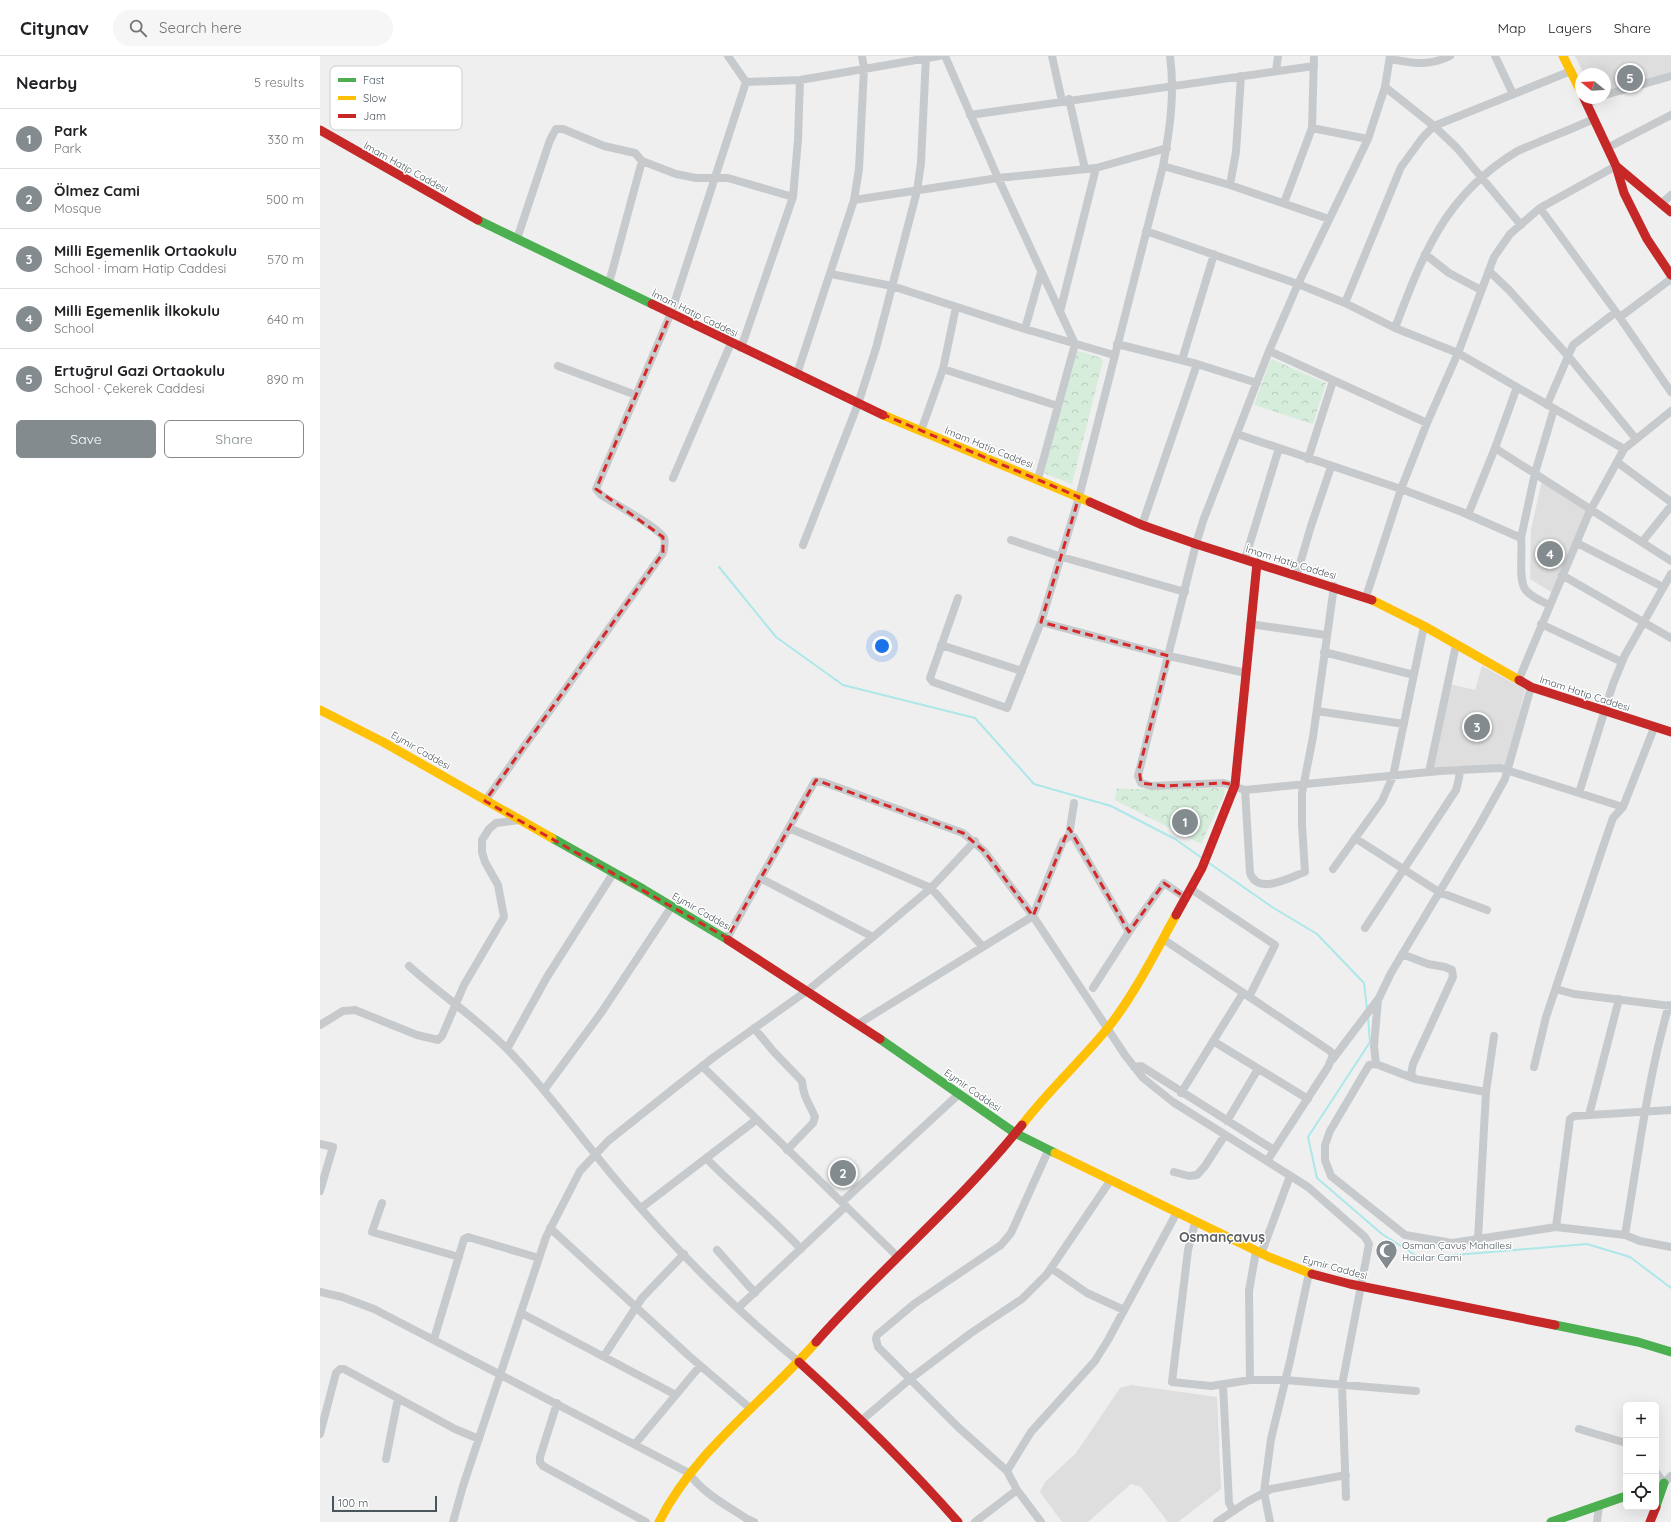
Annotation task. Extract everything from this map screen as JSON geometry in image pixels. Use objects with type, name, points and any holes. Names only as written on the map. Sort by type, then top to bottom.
[{"type":"street","points":[[728,56],[746,82]]},
{"type":"street","points":[[797,374],[854,200],[859,169],[864,68],[862,56]]},
{"type":"street","points":[[746,82],[800,80],[926,57],[939,56]]},
{"type":"street","points":[[945,56],[998,178],[1075,344],[1038,479]]},
{"type":"street","points":[[1052,56],[1085,169]]},
{"type":"street","points":[[958,598],[930,678],[933,682],[1007,708],[1041,622],[1079,498],[1163,166],[1173,85],[1170,56]]},
{"type":"street","points":[[1276,71],[1278,56]]},
{"type":"street","points":[[1284,203],[1312,128],[1314,56]]},
{"type":"street","points":[[1450,56],[1436,63],[1424,64],[1390,58],[1386,87],[1368,139],[1298,284],[1269,352],[1196,544],[1138,776],[1142,783],[1151,786],[1224,783],[1235,785],[1245,790],[1304,786],[1429,772],[1508,769],[1623,807]]},
{"type":"street","points":[[1496,56],[1513,94]]},
{"type":"street","points":[[1563,56],[1575,79]]},
{"type":"street","points":[[803,545],[858,404],[876,348],[917,191],[921,163],[926,57]]},
{"type":"street","points":[[970,115],[1065,100],[1314,66]]},
{"type":"street","points":[[1345,303],[1401,167],[1423,137],[1434,126],[1571,71]]},
{"type":"street","points":[[1230,185],[1236,152],[1241,76]]},
{"type":"street","points":[[1611,93],[1671,76]]},
{"type":"street","points":[[741,348],[793,197],[798,140],[800,80]]},
{"type":"street","points":[[485,801],[663,553],[665,545],[664,537],[601,495],[596,489],[671,312],[746,82]]},
{"type":"street","points":[[1386,87],[1434,126],[1457,148],[1521,225]]},
{"type":"street","points":[[1586,104],[1616,166],[1624,193],[1647,239],[1671,275]]},
{"type":"street","points":[[1607,148],[1671,115]]},
{"type":"street","points":[[1395,328],[1425,254],[1443,220],[1462,196],[1481,177],[1516,152],[1594,119]]},
{"type":"street","points":[[1312,128],[1368,139]]},
{"type":"street","points":[[517,239],[550,140],[556,129],[563,129],[604,146],[635,153],[642,161],[676,174],[696,178],[728,178],[793,197]]},
{"type":"street","name":"İmam Hatip Caddesi","points":[[320,130],[488,225],[671,312],[741,348],[858,404],[1038,479],[1142,525],[1196,544],[1297,574],[1366,597],[1424,626],[1531,687],[1654,728],[1671,732]]},
{"type":"street","points":[[854,200],[998,178],[1096,168],[1166,148]]},
{"type":"street","points":[[609,283],[642,161]]},
{"type":"street","points":[[1163,166],[1230,185],[1329,219]]},
{"type":"street","points":[[1616,166],[1671,212]]},
{"type":"street","points":[[1366,597],[1401,489],[1427,423],[1458,353],[1494,257],[1510,234],[1540,208],[1616,166]]},
{"type":"street","points":[[1060,312],[1096,168]]},
{"type":"street","points":[[1661,204],[1671,195]]},
{"type":"street","points":[[1540,208],[1618,314],[1671,392]]},
{"type":"street","points":[[1146,231],[1298,284],[1345,303],[1395,328],[1458,353],[1624,449]]},
{"type":"street","points":[[1182,360],[1214,254]]},
{"type":"street","points":[[1425,254],[1449,273],[1482,290]]},
{"type":"street","points":[[1489,271],[1509,290],[1569,357],[1636,439]]},
{"type":"street","points":[[1025,330],[1041,272]]},
{"type":"street","points":[[831,274],[892,286],[1025,330],[1114,355]]},
{"type":"street","points":[[1549,605],[1525,590],[1523,583],[1523,550],[1521,538],[1550,407],[1573,345],[1671,279]]},
{"type":"street","points":[[921,431],[943,369],[956,307]]},
{"type":"street","points":[[673,478],[731,342]]},
{"type":"street","points":[[1117,344],[1197,364],[1257,383]]},
{"type":"street","points":[[1269,352],[1427,423]]},
{"type":"street","points":[[1142,525],[1197,364]]},
{"type":"street","points":[[558,366],[636,395]]},
{"type":"street","points":[[943,369],[1058,406]]},
{"type":"street","points":[[1308,459],[1333,381]]},
{"type":"street","points":[[1468,515],[1495,448],[1517,387]]},
{"type":"street","points":[[1519,679],[1591,508],[1624,449],[1671,411]]},
{"type":"street","points":[[1237,434],[1401,489],[1468,515],[1521,538]]},
{"type":"street","points":[[1245,559],[1278,448]]},
{"type":"street","points":[[1495,448],[1591,508],[1671,561]]},
{"type":"street","points":[[1617,462],[1671,502]]},
{"type":"street","points":[[1297,574],[1311,526],[1332,467]]},
{"type":"street","points":[[1642,542],[1671,506]]},
{"type":"street","points":[[1011,540],[1062,557],[1185,592]]},
{"type":"street","points":[[1577,543],[1663,587]]},
{"type":"street","points":[[660,1522],[664,1512],[689,1473],[799,1362],[819,1338],[897,1256],[995,1159],[1043,1098],[1107,1029],[1163,939],[1191,889],[1211,849],[1235,785],[1257,563]]},
{"type":"street","points":[[1579,793],[1622,662],[1671,574]]},
{"type":"street","points":[[1562,575],[1671,638]]},
{"type":"street","points":[[1245,790],[1250,873],[1252,879],[1257,883],[1272,884],[1305,872],[1302,826],[1304,786],[1317,711],[1326,635],[1334,586]]},
{"type":"street","points":[[1041,622],[1169,656],[1246,673]]},
{"type":"street","points":[[1250,624],[1326,635]]},
{"type":"street","points":[[1541,624],[1622,662]]},
{"type":"street","points":[[1333,869],[1387,794],[1394,776],[1424,626]]},
{"type":"street","points":[[941,645],[1022,671]]},
{"type":"street","points":[[1429,772],[1456,645]]},
{"type":"street","points":[[1324,652],[1414,675]]},
{"type":"street","points":[[1267,1161],[1332,1060],[1379,998],[1402,954],[1480,824],[1505,779],[1531,687]]},
{"type":"street","name":"Eymir Caddesi","points":[[320,710],[402,752],[485,801],[614,872],[726,938],[808,990],[1015,1133],[1048,1151],[1176,1214],[1258,1252],[1309,1273],[1361,1286],[1638,1342],[1671,1352]]},
{"type":"street","points":[[1317,711],[1404,724]]},
{"type":"street","points":[[1534,1068],[1556,989],[1613,818],[1623,807],[1654,728]]},
{"type":"street","points":[[1365,928],[1456,790],[1460,770]]},
{"type":"street","points":[[726,938],[789,828],[810,786],[818,780],[963,833],[975,841],[984,850],[1033,916],[1107,1029],[1134,1067],[1160,1092],[1308,1187],[1365,1237],[1369,1244],[1342,1385],[1346,1497]]},
{"type":"street","points":[[858,1024],[982,946],[1033,916],[1063,841],[1069,836],[1074,803]]},
{"type":"street","points":[[320,1024],[343,1011],[355,1010],[417,1035],[438,1040],[442,1036],[476,963],[504,917],[498,885],[485,862],[482,852],[482,840],[489,829],[496,823],[520,820]]},
{"type":"street","points":[[789,828],[931,888],[982,946]]},
{"type":"street","points":[[1069,836],[1074,837],[1129,932]]},
{"type":"street","points":[[1355,838],[1439,892],[1487,910]]},
{"type":"street","points":[[453,1522],[539,1258],[550,1228],[580,1171],[608,1141],[702,1066],[808,990],[931,888],[975,841]]},
{"type":"street","points":[[507,1049],[547,977],[614,872]]},
{"type":"street","points":[[760,878],[872,937]]},
{"type":"street","points":[[1093,988],[1129,932],[1164,883],[1186,898]]},
{"type":"street","points":[[1181,1093],[1213,1041],[1246,995],[1275,945],[1191,889]]},
{"type":"street","points":[[544,1090],[601,1013],[672,906]]},
{"type":"street","points":[[1163,939],[1330,1051],[1333,1055],[1332,1060]]},
{"type":"street","points":[[1402,954],[1428,964],[1445,967],[1452,970],[1453,977],[1413,1064],[1411,1074],[1415,1079]]},
{"type":"street","points":[[409,966],[456,1004],[507,1049],[544,1090],[641,1208],[684,1254],[760,1330],[799,1362],[862,1420],[919,1478],[958,1522]]},
{"type":"street","points":[[1556,989],[1574,994],[1670,1005],[1662,1030],[1646,1111],[1625,1235]]},
{"type":"street","points":[[1376,1064],[1374,1046],[1379,998]]},
{"type":"street","points":[[1589,1115],[1619,999]]},
{"type":"street","points":[[754,1028],[774,1052],[802,1081],[803,1092],[815,1117],[813,1123],[787,1150]]},
{"type":"street","points":[[1478,1239],[1486,1092],[1494,1036]]},
{"type":"street","points":[[1213,1041],[1308,1098]]},
{"type":"street","points":[[1486,1092],[1415,1079],[1376,1064],[1369,1065],[1330,1131],[1325,1145],[1325,1160],[1331,1176],[1405,1235],[1452,1243],[1556,1227],[1625,1235],[1640,1241],[1671,1247]]},
{"type":"street","points":[[702,1066],[897,1256]]},
{"type":"street","points":[[1134,1067],[1141,1066],[1181,1093],[1274,1150]]},
{"type":"street","points":[[1227,1121],[1258,1069]]},
{"type":"street","points":[[738,1308],[801,1249],[844,1204],[959,1094]]},
{"type":"street","points":[[1556,1227],[1570,1119],[1574,1116],[1671,1110]]},
{"type":"street","points":[[641,1208],[756,1120]]},
{"type":"street","points":[[1174,1172],[1189,1176],[1197,1175],[1205,1166],[1225,1135]]},
{"type":"street","points":[[320,1144],[333,1147],[320,1191]]},
{"type":"street","points":[[1041,1522],[1017,1490],[1007,1471],[958,1427],[878,1347],[876,1339],[878,1335],[914,1304],[1001,1245],[1011,1233],[1048,1151]]},
{"type":"street","points":[[706,1158],[728,1181],[771,1218],[801,1249]]},
{"type":"street","points":[[1250,1380],[1249,1291],[1258,1252],[1290,1176]]},
{"type":"street","points":[[862,1420],[910,1379],[971,1333],[1022,1299],[1051,1268],[1110,1181]]},
{"type":"street","points":[[382,1203],[372,1232],[458,1257]]},
{"type":"street","points":[[1007,1471],[1031,1432],[1095,1361],[1176,1214]]},
{"type":"street","points":[[1195,1223],[1188,1250],[1172,1382],[1211,1386],[1250,1380],[1285,1380],[1416,1391]]},
{"type":"street","points":[[550,1228],[700,1366],[751,1409]]},
{"type":"street","points":[[434,1339],[464,1239],[468,1237],[539,1258]]},
{"type":"street","points":[[717,1250],[754,1293]]},
{"type":"street","points":[[604,1356],[642,1298],[684,1254]]},
{"type":"street","points":[[1051,1268],[1087,1293],[1124,1310]]},
{"type":"street","points":[[1270,1522],[1264,1492],[1271,1439],[1309,1273]]},
{"type":"street","points":[[320,1292],[342,1297],[374,1309],[635,1444],[689,1473],[694,1481],[706,1491],[749,1521]]},
{"type":"street","points":[[521,1314],[604,1356],[676,1395]]},
{"type":"street","points":[[635,1444],[700,1366]]},
{"type":"street","points":[[320,1434],[336,1374],[340,1369],[344,1369],[455,1429],[479,1439]]},
{"type":"street","points":[[1222,1385],[1229,1503],[1233,1511]]},
{"type":"street","points":[[386,1459],[398,1398]]},
{"type":"street","points":[[557,1403],[540,1457],[540,1462],[543,1466],[646,1522]]},
{"type":"street","points":[[1579,1429],[1623,1443]]},
{"type":"street","points":[[1657,1474],[1664,1485]]},
{"type":"street","points":[[1217,1522],[1271,1489],[1346,1475]]},
{"type":"street","points":[[1659,1498],[1664,1485],[1671,1476]]},
{"type":"street","points":[[975,1522],[1017,1490]]},
{"type":"street","points":[[1551,1522],[1623,1497]]},
{"type":"street","points":[[1597,1522],[1599,1506]]},
{"type":"street","points":[[1650,1522],[1654,1510]]},
{"type":"highlighted area","points":[[671,313],[858,404],[1079,497],[1041,622],[1169,656],[1139,769],[1141,783],[1165,786],[1224,783],[1235,785],[1211,849],[1186,898],[1164,883],[1129,932],[1069,828],[1033,916],[984,851],[963,833],[816,780],[727,938],[485,801],[663,553],[663,537],[596,489]]},
{"type":"shaded area","points":[[1575,56],[1671,56],[1671,72],[1611,92],[1611,68],[1581,68]]},
{"type":"shaded area","points":[[1542,480],[1590,510],[1553,593],[1530,579],[1531,530]]},
{"type":"shaded area","points":[[1482,666],[1525,689],[1507,765],[1431,771],[1450,684],[1475,690]]},
{"type":"shaded area","points":[[1131,1385],[1217,1397],[1221,1489],[1178,1522],[1168,1522],[1141,1487],[1131,1484],[1088,1522],[1062,1522],[1040,1492],[1045,1482],[1076,1453],[1120,1388]]},
{"type":"green space","points":[[1079,351],[1101,358],[1103,361],[1072,484],[1044,472],[1076,353]]},
{"type":"green space","points":[[1271,359],[1326,383],[1313,424],[1254,405]]},
{"type":"green space","points":[[1117,788],[1225,788],[1224,795],[1201,844],[1115,800]]},
{"type":"waterway","points":[[719,567],[776,637],[843,685],[975,718],[1034,784],[1111,806],[1175,839],[1202,858]]},
{"type":"waterway","points":[[1209,863],[1272,907],[1317,934],[1364,983],[1367,1009]]},
{"type":"waterway","points":[[1368,1018],[1370,1042],[1308,1137],[1317,1178],[1382,1234],[1420,1258],[1587,1244],[1630,1257],[1671,1288]]},
{"type":"traffic: fast","points":[[478,220],[652,304]]},
{"type":"traffic: fast","points":[[552,838],[643,889],[728,940]]},
{"type":"traffic: fast","points":[[880,1039],[1015,1133],[1055,1153]]},
{"type":"traffic: fast","points":[[1555,1325],[1638,1342],[1671,1352]]},
{"type":"traffic: fast","points":[[1659,1497],[1664,1483]]},
{"type":"traffic: fast","points":[[1551,1522],[1623,1497]]},
{"type":"traffic: slow","points":[[1563,56],[1575,80]]},
{"type":"traffic: slow","points":[[883,415],[1090,502]]},
{"type":"traffic: slow","points":[[1372,600],[1424,626],[1519,680]]},
{"type":"traffic: slow","points":[[320,710],[383,742],[552,838]]},
{"type":"traffic: slow","points":[[1022,1125],[1042,1100],[1097,1041],[1117,1016],[1144,974],[1176,915]]},
{"type":"traffic: slow","points":[[1055,1153],[1269,1257],[1312,1274]]},
{"type":"traffic: slow","points":[[659,1522],[674,1496],[691,1472],[711,1449],[816,1342]]},
{"type":"traffic: jam","points":[[1587,104],[1616,166],[1624,193],[1647,239],[1671,275]]},
{"type":"traffic: jam","points":[[320,130],[478,220]]},
{"type":"traffic: jam","points":[[1616,166],[1671,212]]},
{"type":"traffic: jam","points":[[652,304],[883,415]]},
{"type":"traffic: jam","points":[[1090,502],[1142,525],[1196,544],[1372,600]]},
{"type":"traffic: jam","points":[[1176,915],[1202,868],[1235,785],[1257,563]]},
{"type":"traffic: jam","points":[[1519,680],[1531,687],[1671,732]]},
{"type":"traffic: jam","points":[[728,940],[880,1039]]},
{"type":"traffic: jam","points":[[816,1342],[867,1287],[973,1181],[1022,1125]]},
{"type":"traffic: jam","points":[[1312,1274],[1350,1284],[1555,1325]]},
{"type":"traffic: jam","points":[[799,1362],[881,1440],[958,1522]]},
{"type":"traffic: jam","points":[[1650,1522],[1655,1510]]},
{"type":"place","name":"Ertuğrul Gazi Ortaokulu","points":[[1630,78]]},
{"type":"place","name":"Milli Egemenlik İlkokulu","points":[[1550,554]]},
{"type":"place","name":"Milli Egemenlik Ortaokulu","points":[[1477,727]]},
{"type":"place","name":"Park","points":[[1185,822]]},
{"type":"place","name":"Ölmez Cami","points":[[843,1173]]},
{"type":"place","name":"Osman Çavuş Mahallesi Hacılar Cami","points":[[1386,1270]]},
{"type":"district","name":"Osmançavuş","points":[[1222,1237]]}]
